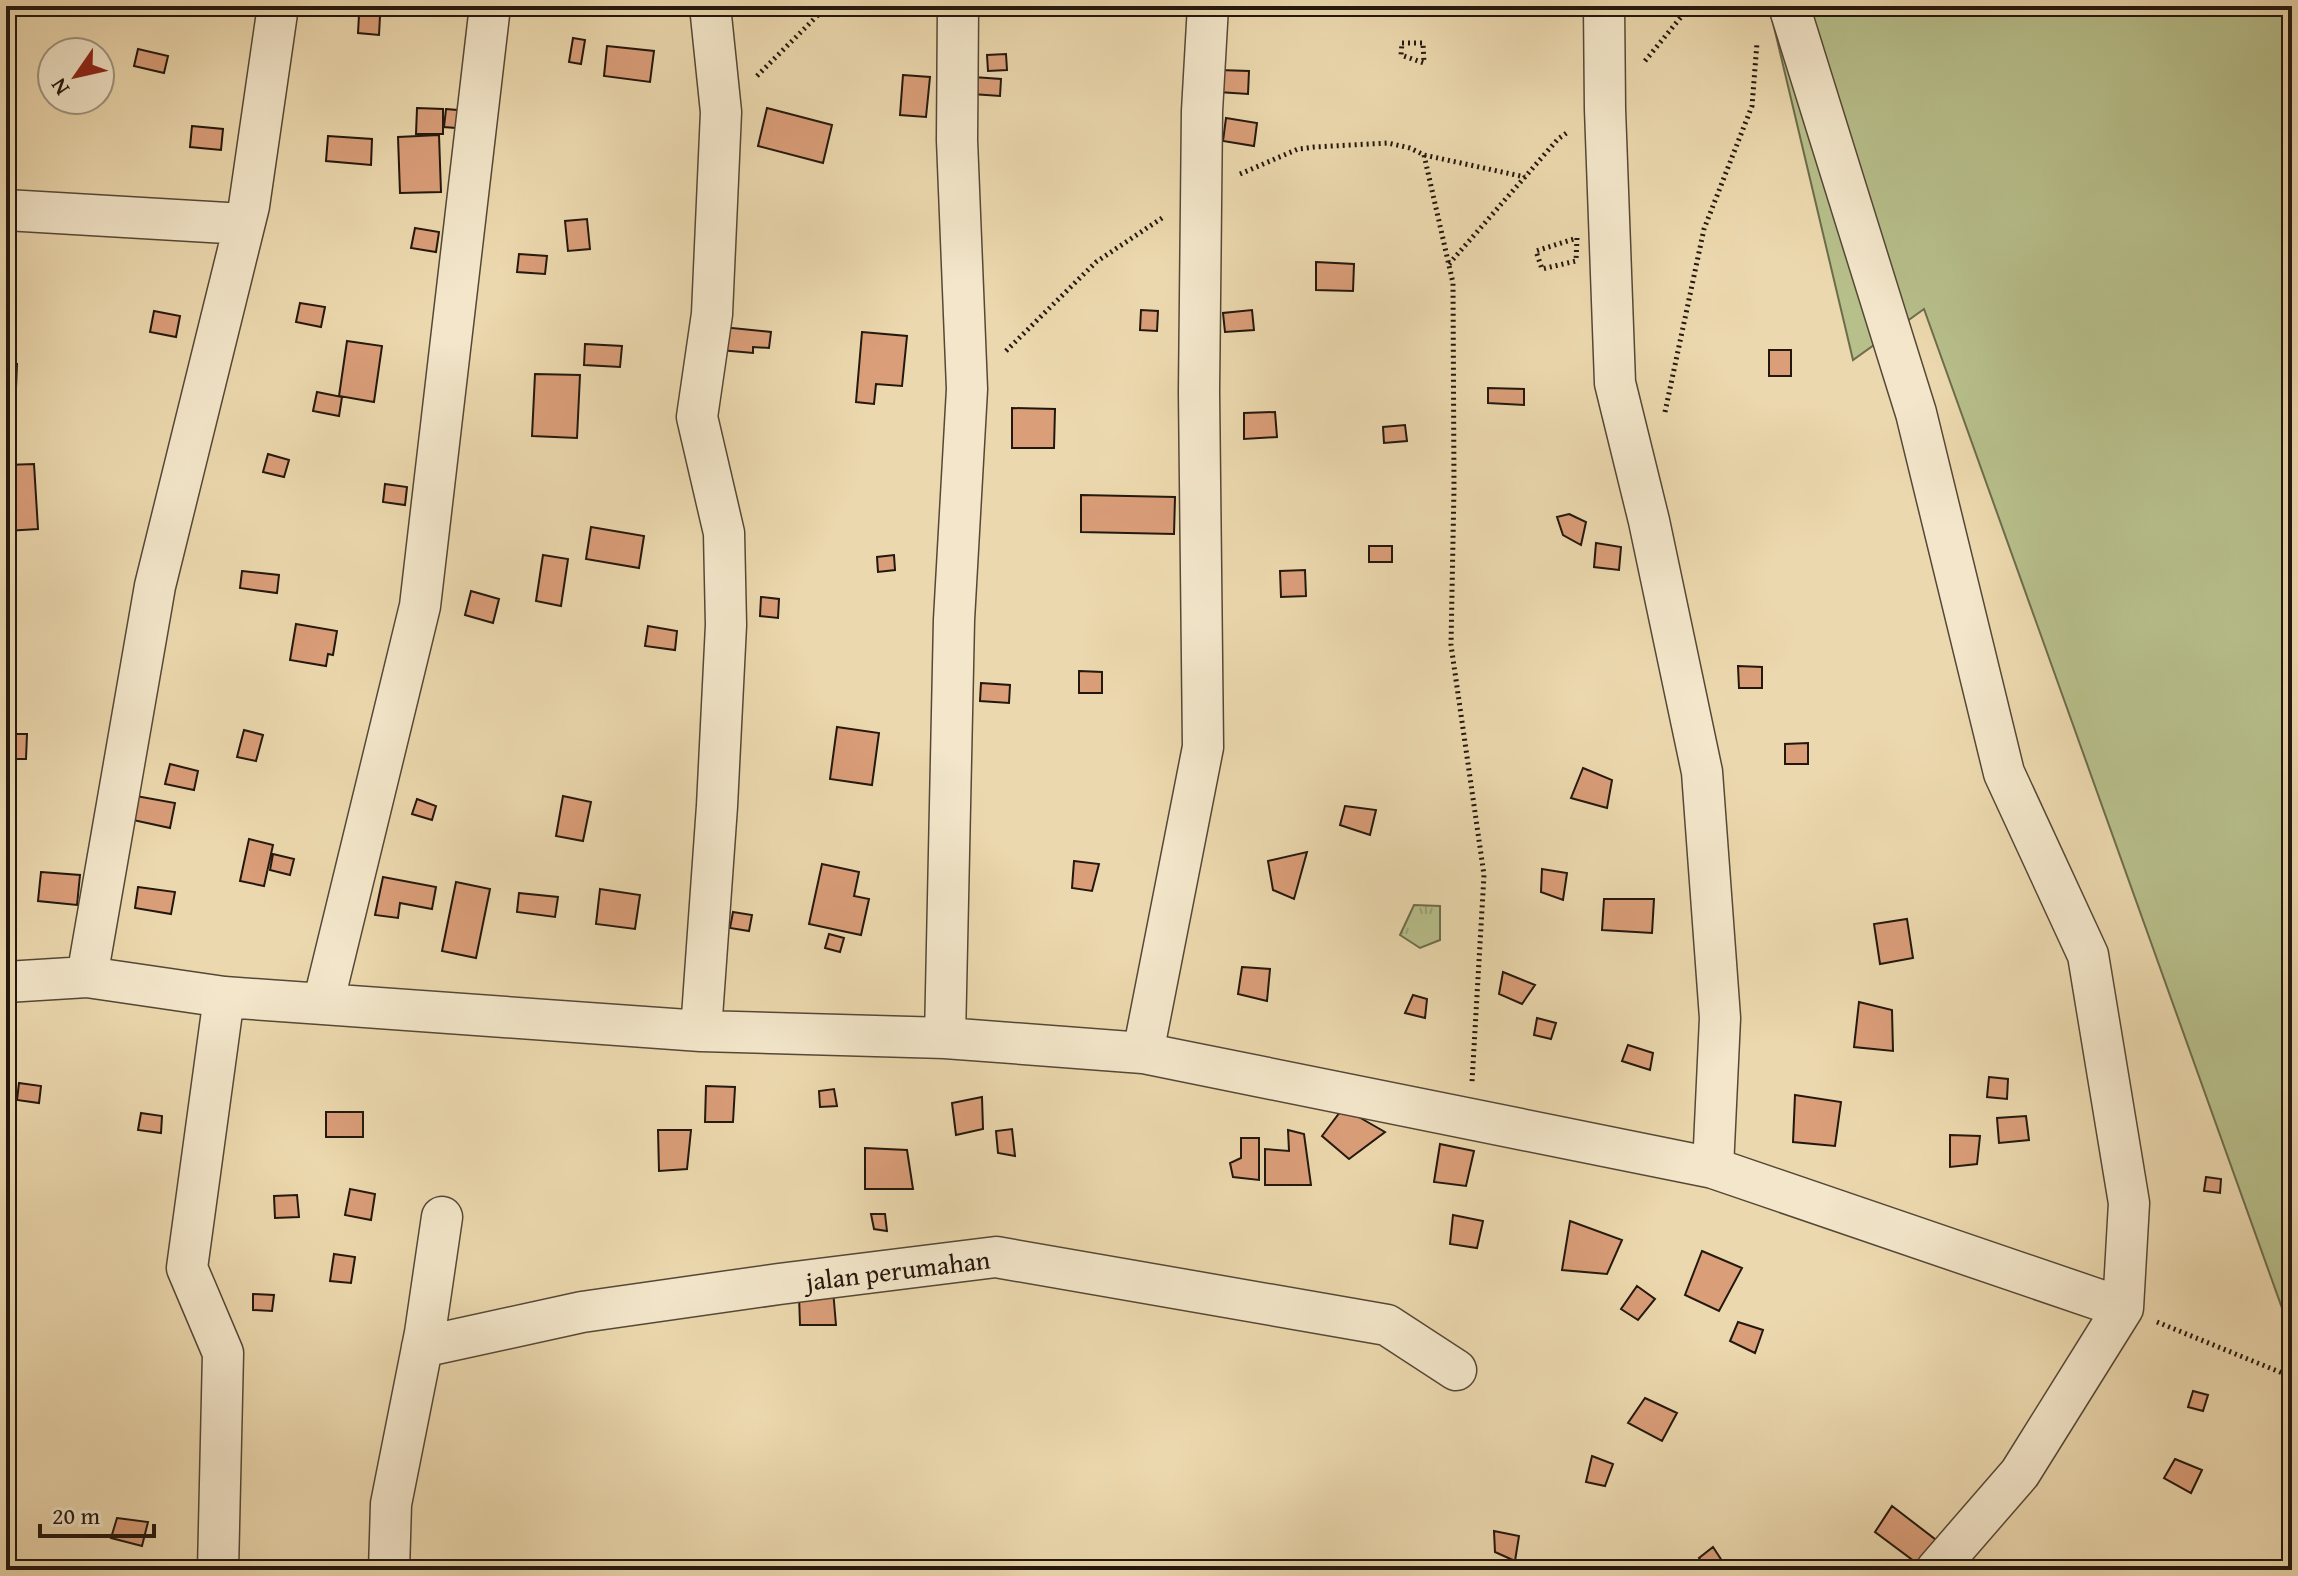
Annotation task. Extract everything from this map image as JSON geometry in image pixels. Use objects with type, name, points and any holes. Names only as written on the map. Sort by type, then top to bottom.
[{"type":"street","points":[[87,977],[155,586],[249,206],[278,6]]},
{"type":"street","points":[[323,1004],[420,606],[490,6]]},
{"type":"street","points":[[701,1031],[726,625],[724,533],[697,417],[712,314],[721,112],[710,6]]},
{"type":"street","points":[[945,1038],[954,620],[967,389],[957,140],[958,6]]},
{"type":"street","points":[[1143,1053],[1203,747],[1199,392],[1202,111],[1208,6]]},
{"type":"street","points":[[1604,6],[1615,383],[1649,521],[1702,772],[1720,1018],[1713,1168]]},
{"type":"street","points":[[1789,6],[1916,413],[2004,773],[2088,955],[2129,1203],[2123,1308],[2020,1473],[1936,1570]]},
{"type":"street","points":[[6,210],[244,224]]},
{"type":"street","points":[[6,982],[87,977],[224,997],[701,1031],[945,1038],[1143,1053],[1713,1168],[2123,1308]]},
{"type":"street","points":[[223,1569],[223,1353],[187,1268],[224,997]]},
{"type":"street","points":[[389,1570],[391,1504],[422,1347],[442,1217]]},
{"type":"street","name":"jalan perumahan","points":[[422,1347],[582,1312],[996,1257],[1387,1325],[1456,1370]]},
{"type":"path","points":[[721,112],[827,6]]},
{"type":"path","points":[[1664,416],[1704,229],[1752,106],[1758,35]]},
{"type":"path","points":[[1402,43],[1423,43],[1424,63],[1401,55],[1402,43]]},
{"type":"path","points":[[1470,1119],[1484,875],[1451,645],[1453,283],[1424,155],[1525,177]]},
{"type":"path","points":[[1577,238],[1576,261],[1542,269],[1536,251],[1577,238]]},
{"type":"path","points":[[2123,1308],[2292,1377]]},
{"type":"green space","points":[[1769,6],[2292,6],[2292,1336],[1924,309],[1853,360]]},
{"type":"green space","points":[[1414,905],[1440,906],[1440,940],[1420,948],[1400,935]]},
{"type":"building","points":[[359,15],[380,16],[379,35],[358,33]]},
{"type":"building","points":[[573,38],[585,40],[581,64],[569,62]]},
{"type":"building","points":[[607,46],[654,51],[650,82],[604,76]]},
{"type":"building","points":[[138,49],[168,56],[164,73],[134,66]]},
{"type":"building","points":[[1006,54],[1007,70],[988,71],[987,55]]},
{"type":"building","points":[[1219,70],[1249,71],[1248,94],[1218,92]]},
{"type":"building","points":[[903,75],[930,77],[926,117],[900,115]]},
{"type":"building","points":[[973,77],[1001,79],[1000,96],[972,94]]},
{"type":"building","points":[[417,108],[443,109],[443,134],[416,134]]},
{"type":"building","points":[[767,108],[832,125],[823,163],[758,146]]},
{"type":"building","points":[[446,109],[469,111],[468,129],[444,127]]},
{"type":"building","points":[[1226,118],[1257,123],[1254,146],[1223,141]]},
{"type":"building","points":[[192,126],[223,129],[221,150],[190,147]]},
{"type":"building","points":[[439,135],[441,192],[400,193],[398,137]]},
{"type":"building","points":[[328,136],[372,139],[371,165],[326,161]]},
{"type":"building","points":[[587,219],[590,249],[568,251],[565,221]]},
{"type":"building","points":[[415,228],[439,232],[436,252],[411,248]]},
{"type":"building","points":[[519,254],[547,256],[545,274],[517,272]]},
{"type":"building","points":[[1316,262],[1354,264],[1353,291],[1316,290]]},
{"type":"building","points":[[300,303],[325,307],[321,327],[296,322]]},
{"type":"building","points":[[1141,310],[1158,311],[1157,331],[1140,330]]},
{"type":"building","points":[[1252,310],[1254,330],[1225,332],[1223,313]]},
{"type":"building","points":[[154,311],[180,316],[176,337],[150,332]]},
{"type":"building","points":[[722,327],[771,332],[769,348],[753,347],[753,353],[720,350]]},
{"type":"building","points":[[862,332],[907,336],[902,386],[876,384],[874,404],[856,402]]},
{"type":"building","points":[[347,341],[382,346],[374,402],[339,396]]},
{"type":"building","points":[[585,344],[622,346],[620,367],[584,365]]},
{"type":"building","points":[[1769,350],[1791,350],[1791,376],[1769,376]]},
{"type":"building","points":[[6,363],[17,364],[16,388],[6,388]]},
{"type":"building","points":[[535,374],[580,375],[577,438],[532,436]]},
{"type":"building","points":[[1488,388],[1524,389],[1524,405],[1488,403]]},
{"type":"building","points":[[317,392],[342,397],[339,416],[313,411]]},
{"type":"building","points":[[1012,408],[1055,409],[1054,448],[1012,448]]},
{"type":"building","points":[[1275,412],[1277,437],[1244,439],[1244,413]]},
{"type":"building","points":[[1405,425],[1407,441],[1384,443],[1383,427]]},
{"type":"building","points":[[268,454],[289,460],[284,477],[263,472]]},
{"type":"building","points":[[34,464],[38,529],[6,531],[6,465]]},
{"type":"building","points":[[385,484],[407,487],[405,505],[383,502]]},
{"type":"building","points":[[1081,495],[1175,497],[1174,534],[1081,532]]},
{"type":"building","points":[[1569,514],[1586,522],[1581,545],[1563,535],[1557,517]]},
{"type":"building","points":[[591,527],[644,536],[639,568],[586,559]]},
{"type":"building","points":[[1596,543],[1621,547],[1619,570],[1594,567]]},
{"type":"building","points":[[1369,546],[1392,546],[1392,562],[1369,562]]},
{"type":"building","points":[[543,555],[568,559],[561,606],[536,601]]},
{"type":"building","points":[[894,555],[895,570],[878,572],[877,557]]},
{"type":"building","points":[[1305,570],[1306,596],[1281,597],[1280,571]]},
{"type":"building","points":[[242,571],[279,575],[277,593],[240,588]]},
{"type":"building","points":[[471,591],[499,599],[493,623],[465,615]]},
{"type":"building","points":[[761,597],[779,599],[778,618],[760,616]]},
{"type":"building","points":[[296,624],[337,631],[333,655],[328,654],[326,666],[290,660]]},
{"type":"building","points":[[648,626],[677,631],[675,650],[645,646]]},
{"type":"building","points":[[1738,666],[1762,667],[1762,688],[1739,688]]},
{"type":"building","points":[[1079,671],[1102,672],[1102,693],[1079,693]]},
{"type":"building","points":[[981,683],[1010,685],[1009,703],[980,701]]},
{"type":"building","points":[[837,727],[879,733],[872,785],[830,779]]},
{"type":"building","points":[[244,730],[263,735],[256,761],[237,757]]},
{"type":"building","points":[[10,734],[27,734],[26,759],[9,759]]},
{"type":"building","points":[[1808,743],[1808,764],[1785,764],[1785,744]]},
{"type":"building","points":[[170,764],[198,771],[194,790],[165,784]]},
{"type":"building","points":[[1583,768],[1612,780],[1607,808],[1571,798]]},
{"type":"building","points":[[136,796],[175,803],[170,828],[133,820]]},
{"type":"building","points":[[563,796],[591,802],[583,841],[556,836]]},
{"type":"building","points":[[417,799],[436,806],[432,820],[412,814]]},
{"type":"building","points":[[1345,806],[1376,810],[1370,835],[1340,825]]},
{"type":"building","points":[[249,839],[273,845],[264,886],[240,881]]},
{"type":"building","points":[[1307,852],[1294,899],[1273,890],[1268,861]]},
{"type":"building","points":[[273,854],[294,859],[290,875],[270,870]]},
{"type":"building","points":[[1074,861],[1099,864],[1092,891],[1072,888]]},
{"type":"building","points":[[822,864],[859,872],[854,896],[869,899],[861,935],[809,924]]},
{"type":"building","points":[[1542,869],[1567,873],[1563,900],[1541,892]]},
{"type":"building","points":[[41,872],[80,875],[77,905],[38,901]]},
{"type":"building","points":[[383,877],[436,887],[432,909],[400,903],[398,918],[375,915]]},
{"type":"building","points":[[456,882],[490,889],[476,958],[442,951]]},
{"type":"building","points":[[138,887],[175,892],[171,914],[135,908]]},
{"type":"building","points":[[600,889],[640,895],[635,929],[596,924]]},
{"type":"building","points":[[519,893],[558,897],[555,917],[517,912]]},
{"type":"building","points":[[1604,899],[1654,899],[1652,933],[1602,930]]},
{"type":"building","points":[[733,912],[752,915],[749,931],[730,928]]},
{"type":"building","points":[[1907,919],[1913,958],[1880,964],[1874,924]]},
{"type":"building","points":[[829,934],[844,938],[840,952],[825,948]]},
{"type":"building","points":[[1242,967],[1270,969],[1267,1001],[1238,994]]},
{"type":"building","points":[[1503,972],[1535,985],[1522,1004],[1499,994]]},
{"type":"building","points":[[1413,995],[1427,999],[1425,1018],[1405,1013]]},
{"type":"building","points":[[1859,1002],[1892,1010],[1893,1051],[1854,1047]]},
{"type":"building","points":[[1537,1018],[1556,1023],[1551,1039],[1534,1035]]},
{"type":"building","points":[[1628,1045],[1653,1053],[1650,1070],[1622,1061]]},
{"type":"building","points":[[1989,1077],[2008,1079],[2007,1099],[1987,1097]]},
{"type":"building","points":[[19,1083],[41,1086],[39,1103],[17,1100]]},
{"type":"building","points":[[706,1086],[735,1087],[733,1122],[705,1122]]},
{"type":"building","points":[[834,1089],[837,1106],[820,1107],[819,1091]]},
{"type":"building","points":[[1795,1095],[1841,1102],[1835,1146],[1793,1142]]},
{"type":"building","points":[[982,1097],[983,1129],[956,1135],[952,1103]]},
{"type":"building","points":[[1343,1108],[1385,1132],[1349,1159],[1322,1136]]},
{"type":"building","points":[[326,1112],[363,1112],[363,1137],[326,1137]]},
{"type":"building","points":[[141,1113],[162,1116],[161,1133],[138,1130]]},
{"type":"building","points":[[2026,1116],[2029,1140],[1999,1143],[1997,1118]]},
{"type":"building","points":[[1012,1129],[1015,1156],[998,1153],[996,1131]]},
{"type":"building","points":[[658,1130],[691,1130],[687,1169],[659,1171]]},
{"type":"building","points":[[1288,1130],[1304,1134],[1311,1185],[1265,1185],[1265,1149],[1289,1151]]},
{"type":"building","points":[[1950,1135],[1980,1136],[1977,1164],[1950,1167]]},
{"type":"building","points":[[1241,1138],[1259,1138],[1259,1180],[1233,1177],[1230,1163],[1241,1158]]},
{"type":"building","points":[[1440,1144],[1474,1151],[1466,1186],[1434,1182]]},
{"type":"building","points":[[865,1148],[907,1150],[913,1189],[865,1189]]},
{"type":"building","points":[[2206,1177],[2221,1179],[2220,1193],[2204,1191]]},
{"type":"building","points":[[350,1189],[375,1194],[371,1220],[345,1215]]},
{"type":"building","points":[[297,1195],[299,1217],[275,1218],[274,1196]]},
{"type":"building","points":[[871,1214],[885,1214],[887,1231],[874,1229]]},
{"type":"building","points":[[1453,1215],[1483,1221],[1477,1248],[1450,1244]]},
{"type":"building","points":[[1570,1221],[1622,1240],[1607,1274],[1562,1270]]},
{"type":"building","points":[[1702,1251],[1742,1268],[1719,1311],[1685,1295]]},
{"type":"building","points":[[334,1254],[355,1257],[351,1283],[330,1281]]},
{"type":"building","points":[[1637,1286],[1655,1299],[1638,1320],[1621,1309]]},
{"type":"building","points":[[833,1290],[836,1325],[800,1325],[799,1295]]},
{"type":"building","points":[[253,1294],[274,1295],[272,1311],[253,1310]]},
{"type":"building","points":[[1738,1322],[1763,1330],[1755,1353],[1730,1341]]},
{"type":"building","points":[[2193,1391],[2208,1395],[2203,1411],[2188,1407]]},
{"type":"building","points":[[1645,1398],[1677,1413],[1662,1441],[1628,1423]]},
{"type":"building","points":[[1592,1456],[1613,1464],[1605,1486],[1586,1482]]},
{"type":"building","points":[[2175,1459],[2202,1470],[2191,1493],[2164,1478]]},
{"type":"building","points":[[1892,1506],[1944,1546],[1926,1570],[1875,1532]]},
{"type":"building","points":[[117,1518],[148,1522],[142,1546],[111,1538]]},
{"type":"building","points":[[1494,1531],[1519,1536],[1515,1561],[1495,1552]]},
{"type":"building","points":[[1713,1547],[1726,1567],[1721,1570],[1707,1570],[1699,1558]]}]
